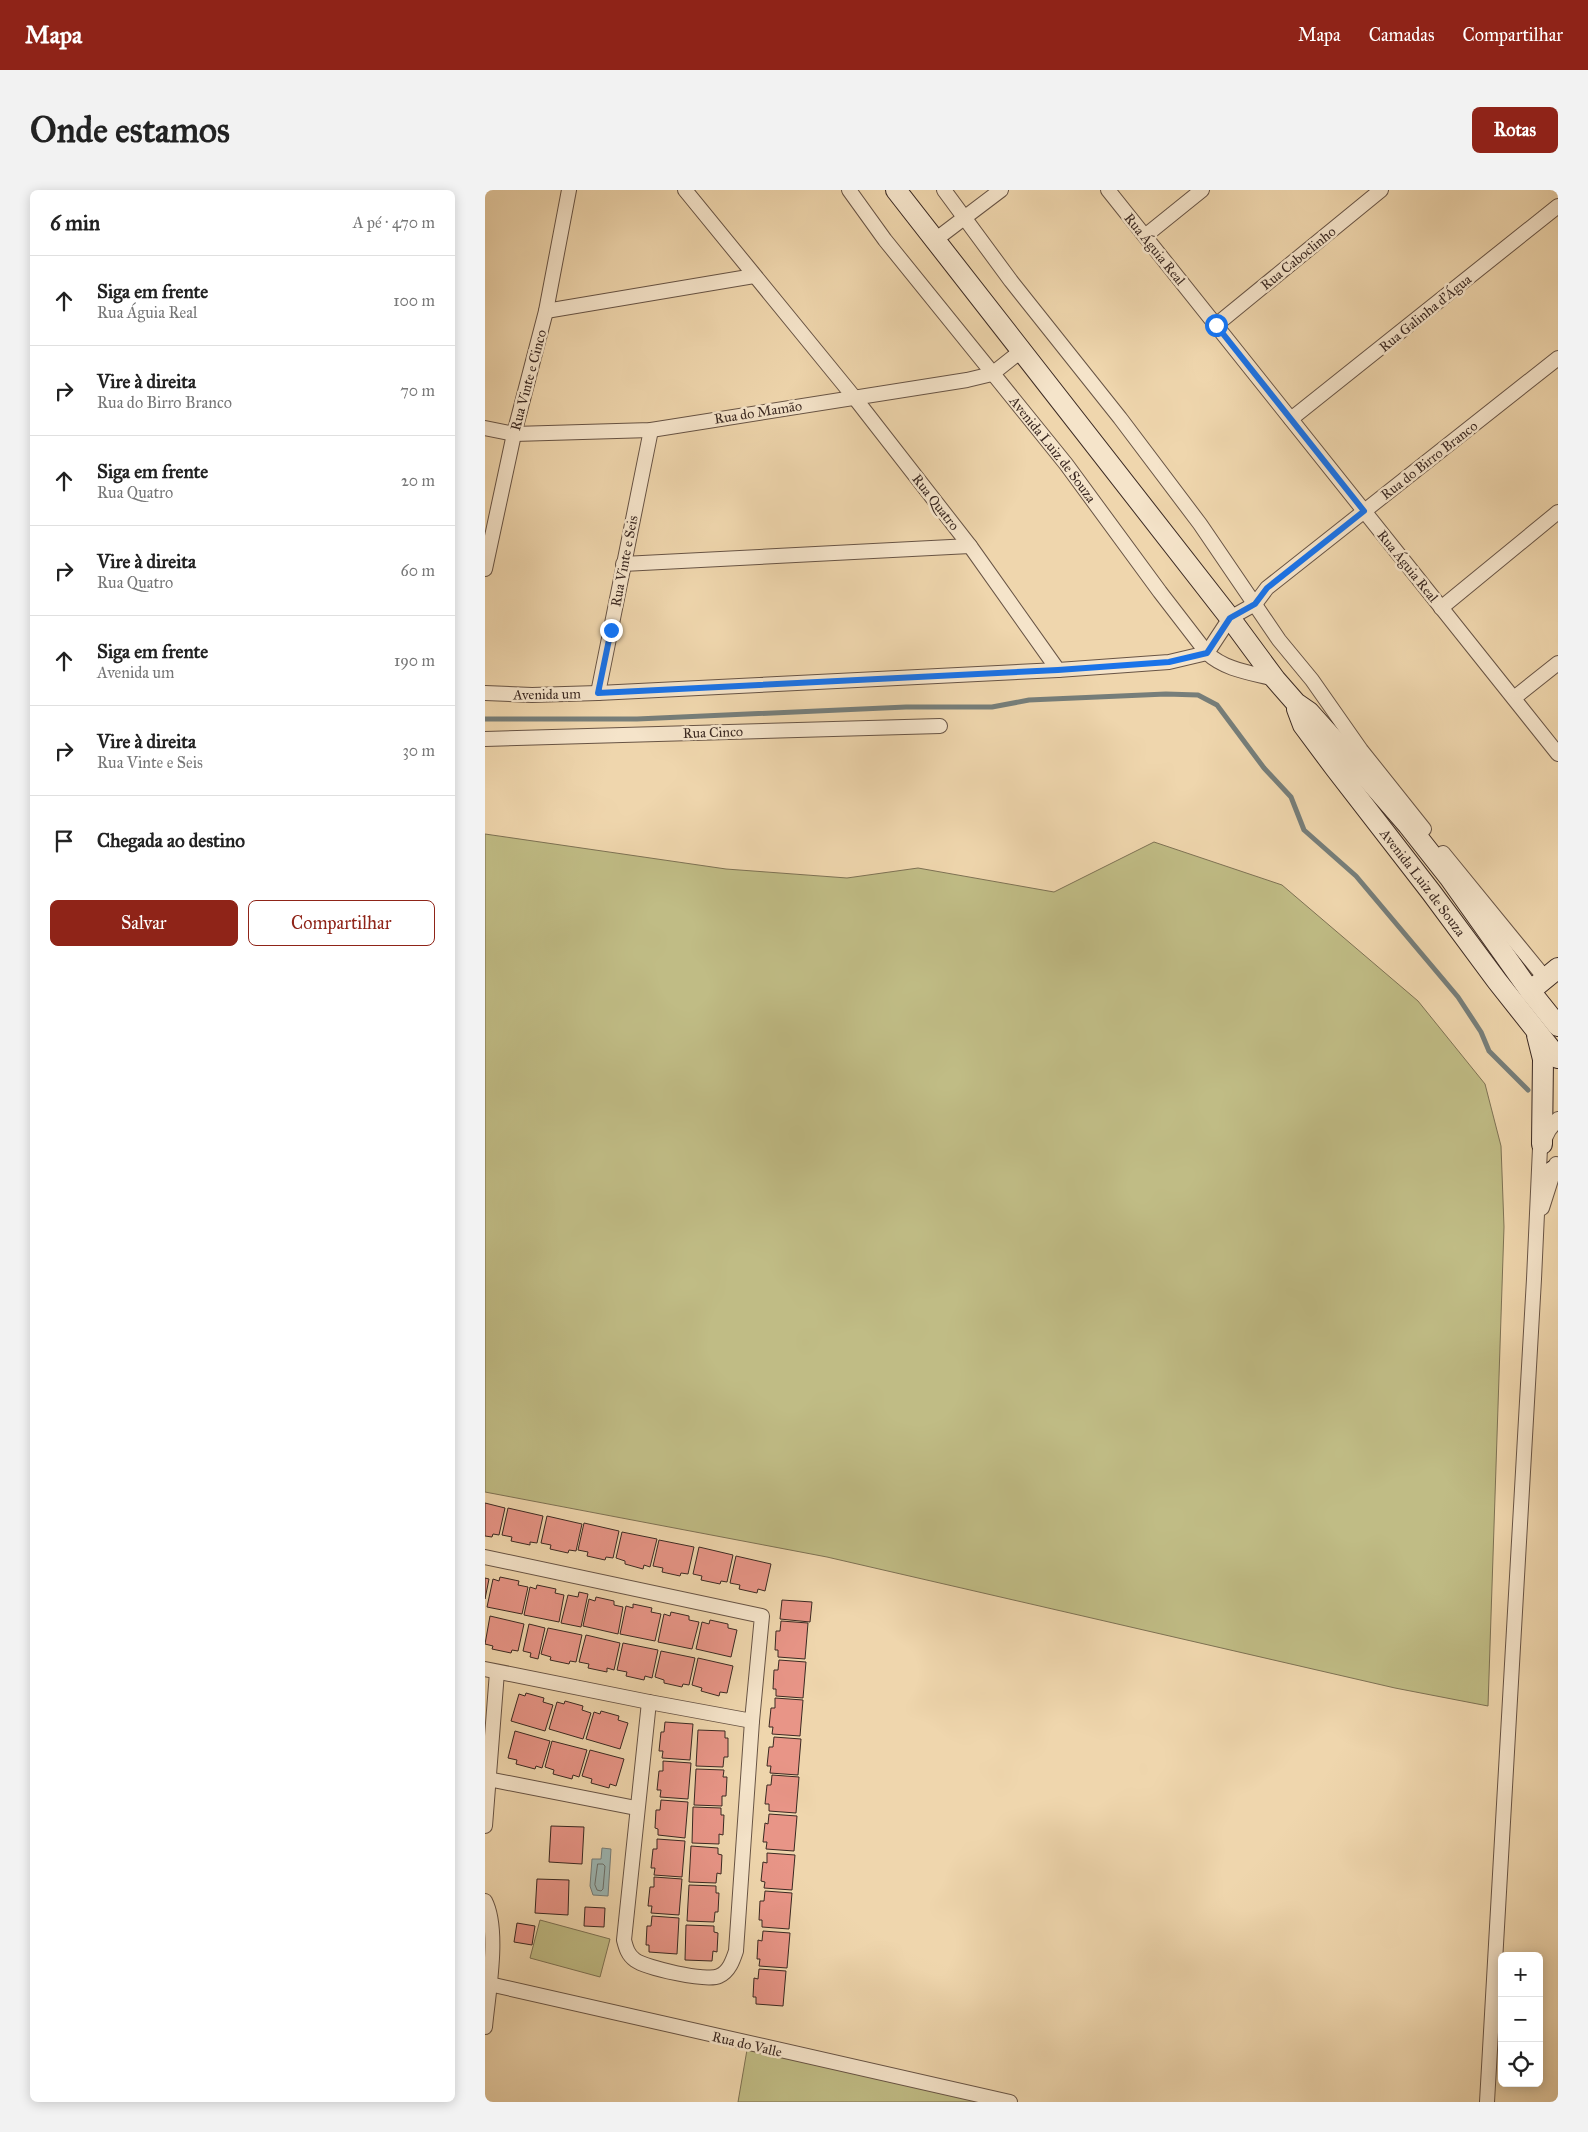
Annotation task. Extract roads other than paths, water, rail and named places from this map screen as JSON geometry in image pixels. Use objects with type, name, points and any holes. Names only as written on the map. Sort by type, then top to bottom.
[{"type":"main road","name":"Avenida Luiz de Souza","points":[[896,190],[1230,618],[1275,679],[1324,729],[1408,825],[1449,877],[1544,979],[1558,1026]]},
{"type":"main road","name":"Avenida Luiz de Souza","points":[[1296,702],[1303,725],[1431,892],[1497,982],[1558,1058]]},
{"type":"main road","points":[[1535,1028],[1543,1059],[1542,1144]]},
{"type":"street","name":"Rua Vinte e Cinco","points":[[485,569],[514,434],[546,311],[569,190]]},
{"type":"street","name":"Rua Quatro","points":[[685,190],[854,397],[970,546],[1058,670]]},
{"type":"street","name":"Avenida Luiz de Souza","points":[[849,190],[885,240],[1066,464],[1207,653],[1215,660],[1233,668],[1275,679]]},
{"type":"street","points":[[944,190],[1011,281],[1200,524],[1279,640],[1312,680],[1361,750],[1544,979]]},
{"type":"street","points":[[935,240],[1001,190]]},
{"type":"street","name":"Rua Águia Real","points":[[1108,190],[1558,754]]},
{"type":"street","points":[[1145,236],[1202,190]]},
{"type":"street","name":"Rua Caboclinho","points":[[1216,325],[1381,190]]},
{"type":"street","name":"Rua Galinha d'Água","points":[[1291,419],[1558,206]]},
{"type":"street","points":[[546,311],[754,276]]},
{"type":"street","name":"Rua do Mamão","points":[[485,428],[514,434],[651,430],[967,380],[992,374],[1021,351]]},
{"type":"street","name":"Rua do Birro Branco","points":[[1230,618],[1255,604],[1267,588],[1558,358]]},
{"type":"street","name":"Rua Vinte e Seis","points":[[598,693],[651,430]]},
{"type":"street","points":[[1441,608],[1558,512]]},
{"type":"street","points":[[623,564],[970,546]]},
{"type":"street","points":[[1058,670],[1169,662],[1207,653],[1230,618]]},
{"type":"street","points":[[1514,698],[1558,663]]},
{"type":"street","name":"Avenida um","points":[[485,693],[532,695],[598,693],[1058,670]]},
{"type":"street","name":"Rua Cinco","points":[[485,739],[940,726]]},
{"type":"street","points":[[1487,2102],[1510,1721],[1538,1171],[1542,1144],[1549,1130],[1558,1119]]},
{"type":"street","points":[[1535,1236],[1556,1166]]},
{"type":"street","points":[[485,1557],[762,1616],[752,1720],[736,1951],[733,1962],[719,1976],[706,1978],[643,1964],[633,1959],[628,1953],[624,1940],[636,1808],[649,1702]]},
{"type":"street","points":[[485,1826],[491,1670],[649,1702],[752,1720]]},
{"type":"street","points":[[488,1779],[636,1808]]},
{"type":"street","points":[[485,1901],[491,1923],[492,1960],[487,1984],[485,2027]]},
{"type":"street","name":"Rua do Valle","points":[[487,1984],[1010,2102]]},
{"type":"water","points":[[602,1848],[611,1849],[608,1896],[593,1895],[590,1886],[592,1859],[601,1859]]},
{"type":"waterway","points":[[485,719],[637,719],[906,707],[992,707],[1029,700],[1166,694],[1198,695],[1217,705],[1264,768],[1291,797],[1304,830],[1356,876],[1458,997],[1481,1032],[1489,1051],[1528,1090]]}]
